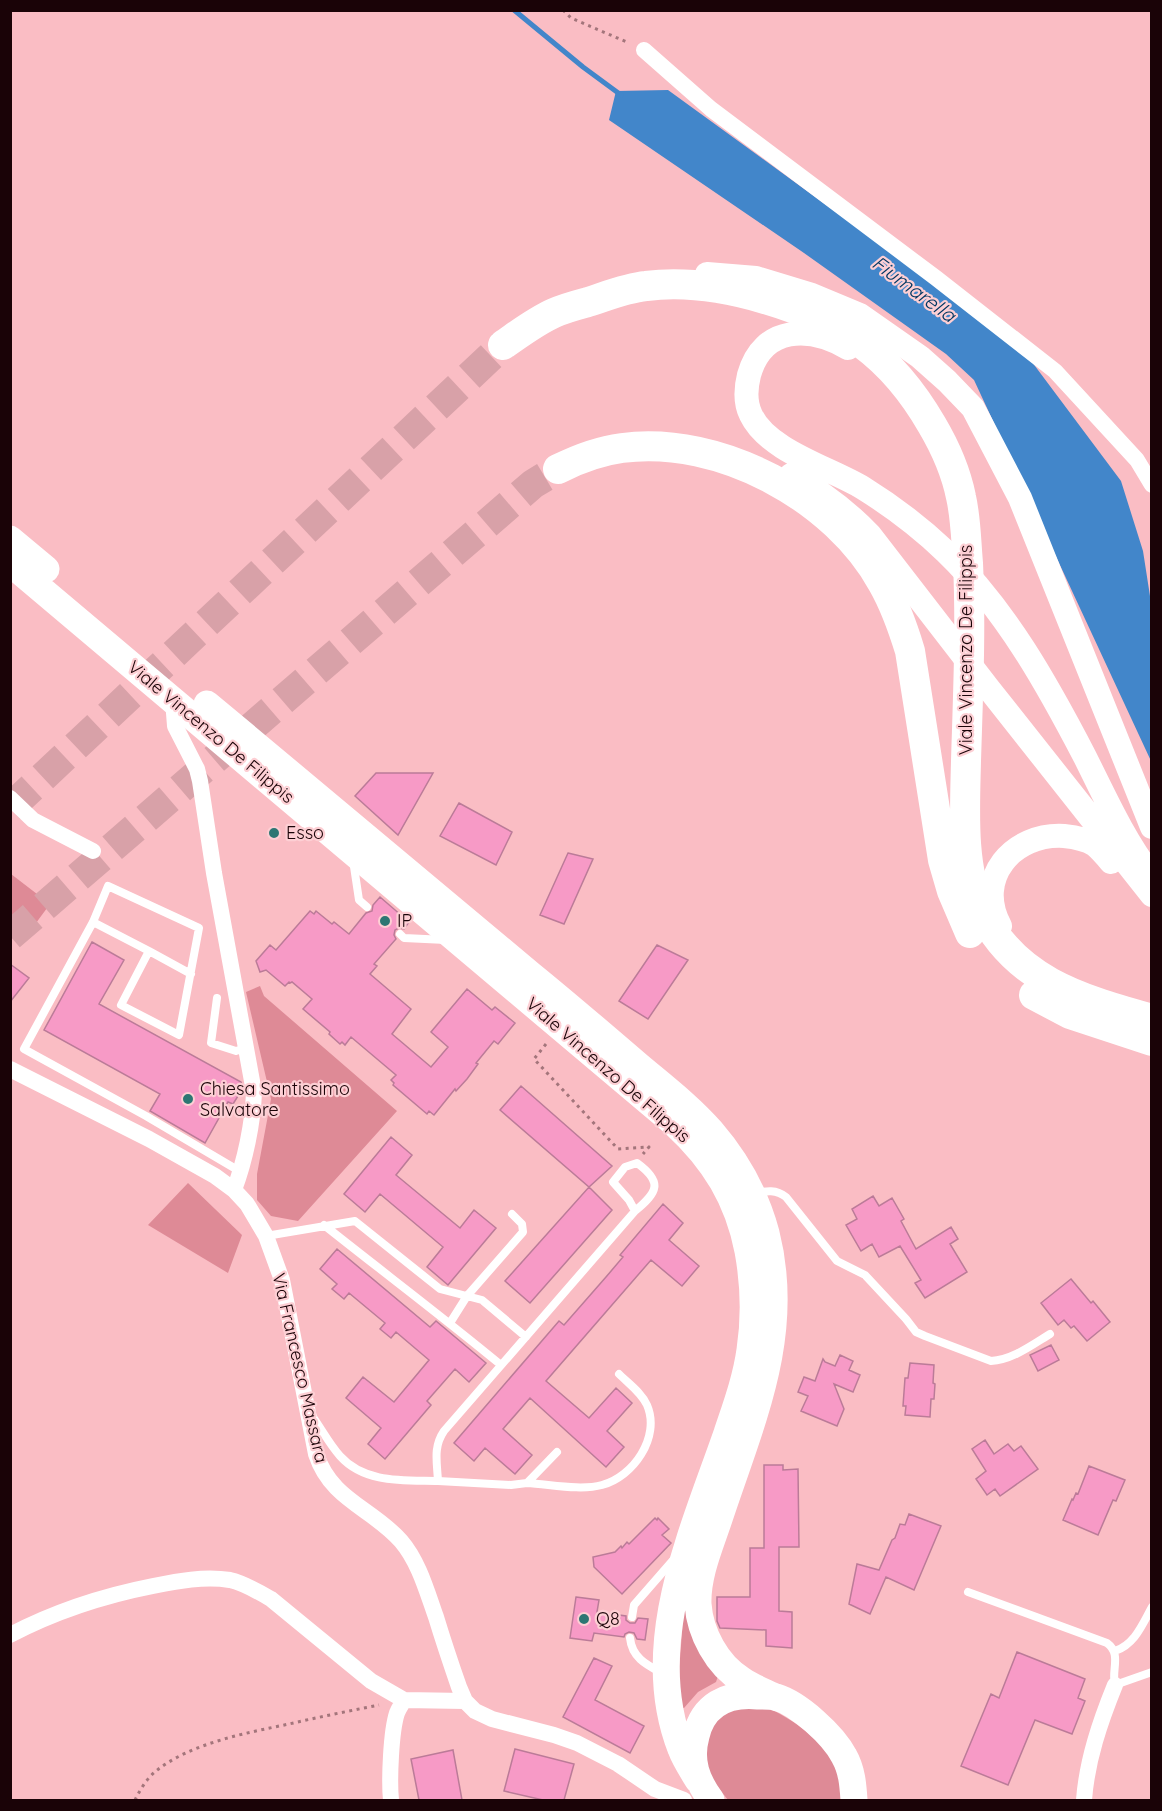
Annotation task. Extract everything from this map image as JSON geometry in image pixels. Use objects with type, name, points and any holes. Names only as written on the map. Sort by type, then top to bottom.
[{"type":"highway","name":"Viale Vincenzo De Filippis","points":[[503,345],[554,313],[624,291],[646,286],[672,285],[727,290],[787,305],[819,318],[844,332],[880,357],[896,372],[933,426],[946,453],[955,476],[965,520],[970,597],[967,844],[975,894],[986,921],[1015,958],[1075,1005],[1108,1006],[1152,1018]]},
{"type":"highway","name":"Viale Vincenzo De Filippis","points":[[566,465],[622,448],[644,447],[698,452],[742,465],[790,488],[826,516],[849,538],[883,582],[910,651],[943,860],[963,919],[979,948],[994,966],[1023,990],[1075,1005],[1152,1041]]},
{"type":"main road","points":[[554,313],[605,286],[636,278],[671,273],[756,278],[812,295],[860,315],[920,357],[973,408],[1020,498],[1152,827]]},
{"type":"main road","points":[[1075,1005],[1032,987],[995,953],[972,917],[960,888],[954,852],[958,670],[955,542],[950,501],[935,459],[914,417],[896,392],[877,370],[850,349],[838,342],[806,333],[792,333],[777,337],[762,348],[751,368],[748,381],[750,412],[764,434],[781,446],[861,486],[886,502],[929,537],[964,570],[989,598],[1024,649],[1077,742],[1128,841],[1152,876]]},
{"type":"main road","points":[[566,465],[599,450],[621,444],[645,440],[670,440],[722,449],[753,458],[804,482],[831,498],[851,515],[889,558],[934,619],[1152,895]]},
{"type":"main road","name":"Viale Vincenzo De Filippis","points":[[10,539],[668,1090],[712,1132],[737,1166],[766,1233],[772,1274],[774,1320],[772,1345],[761,1395],[702,1571],[698,1606],[706,1637],[722,1663],[744,1682],[795,1708],[824,1729],[844,1755],[865,1800]]},
{"type":"main road","name":"Viale Vincenzo De Filippis","points":[[10,563],[689,1137],[723,1180],[733,1199],[746,1237],[753,1283],[753,1334],[740,1392],[673,1599],[669,1623],[666,1676],[670,1708],[680,1746],[698,1794]]},
{"type":"main road","points":[[1075,1005],[1003,933],[991,898],[994,878],[1006,859],[1013,851],[1036,839],[1060,836],[1085,840],[1104,853],[1152,909]]},
{"type":"main road","name":"Viale Vincenzo De Filippis","points":[[698,1794],[693,1756],[694,1744],[698,1725],[711,1708],[718,1702],[736,1696],[777,1698]]},
{"type":"main road","name":"Viale Vincenzo De Filippis","points":[[851,1770],[854,1800]]},
{"type":"street","points":[[644,50],[711,109],[1056,371],[1137,460],[1152,485]]},
{"type":"street","points":[[173,700],[175,726],[197,769],[200,780],[214,873],[252,1079],[254,1099],[241,1172],[234,1190]]},
{"type":"street","points":[[10,798],[33,820],[93,851]]},
{"type":"street","name":"Via Francesco Massara","points":[[10,1069],[149,1139],[215,1176],[234,1190],[247,1204],[266,1236],[282,1280],[316,1454],[326,1477],[345,1496],[387,1527],[409,1551],[426,1587],[465,1701]]},
{"type":"street","points":[[10,1635],[83,1603],[123,1592],[188,1579],[211,1578],[232,1581],[271,1599],[371,1681],[404,1700],[465,1701],[476,1711],[492,1719],[554,1736],[599,1753],[655,1789],[698,1794]]},
{"type":"street","points":[[1084,1800],[1098,1730],[1115,1685]]},
{"type":"street","points":[[391,1800],[394,1725],[397,1712],[404,1700]]},
{"type":"lane","points":[[351,851],[359,900],[367,907]]},
{"type":"lane","points":[[149,951],[120,1005],[179,1035],[199,928],[108,886],[93,922],[24,1049],[146,1116],[241,1172]]},
{"type":"lane","points":[[93,922],[191,974]]},
{"type":"lane","points":[[400,934],[404,938],[457,940]]},
{"type":"lane","points":[[217,998],[211,1043],[236,1051],[246,1048]]},
{"type":"lane","points":[[438,1481],[438,1440],[654,1190],[654,1181],[649,1172],[637,1163],[625,1167],[613,1182],[629,1200],[635,1211]]},
{"type":"lane","points":[[751,1194],[770,1191],[786,1197],[837,1261],[865,1275],[916,1332],[991,1361],[1010,1357],[1050,1334]]},
{"type":"lane","points":[[450,1323],[467,1296],[524,1232],[522,1224],[512,1214]]},
{"type":"lane","points":[[266,1236],[356,1221],[440,1289],[482,1300],[526,1336]]},
{"type":"lane","points":[[324,1225],[501,1365]]},
{"type":"lane","points":[[306,1407],[341,1457],[357,1470],[378,1477],[587,1487],[602,1485],[626,1472],[646,1446],[651,1431],[647,1405],[640,1393],[619,1374]]},
{"type":"lane","points":[[527,1483],[557,1452]]},
{"type":"lane","points":[[632,1617],[637,1601],[690,1542]]},
{"type":"lane","points":[[968,1592],[1107,1643],[1115,1651],[1116,1662],[1113,1671],[1115,1685],[1152,1672]]},
{"type":"lane","points":[[1115,1651],[1124,1648],[1133,1640],[1152,1607]]},
{"type":"lane","points":[[630,1638],[639,1659],[666,1676]]},
{"type":"path","points":[[563,10],[571,18],[644,50]]},
{"type":"path","points":[[554,1047],[548,1042],[534,1059],[618,1149],[649,1148],[640,1159]]},
{"type":"path","points":[[135,1800],[154,1772],[168,1762],[198,1748],[243,1733],[404,1700]]},
{"type":"shaded area","points":[[11,874],[50,904],[22,942],[11,933]]},
{"type":"shaded area","points":[[260,986],[264,996],[397,1111],[298,1221],[271,1216],[257,1200],[257,1174],[271,1099],[246,992]]},
{"type":"shaded area","points":[[188,1183],[242,1235],[228,1273],[148,1225]]},
{"type":"shaded area","points":[[685,1593],[718,1676],[716,1682],[698,1692],[684,1708],[679,1708],[677,1698]]},
{"type":"shaded area","points":[[766,1707],[798,1725],[826,1751],[838,1772],[844,1800],[728,1800],[713,1781],[703,1757],[712,1718],[723,1709]]},
{"type":"water","points":[[668,90],[932,282],[1032,362],[1121,481],[1143,551],[1152,609],[1151,761],[974,380],[946,354],[804,253],[609,120],[616,91]]},
{"type":"building","points":[[376,773],[433,773],[398,835],[355,796]]},
{"type":"building","points":[[459,803],[512,832],[496,865],[440,836]]},
{"type":"building","points":[[568,853],[593,859],[564,924],[540,915]]},
{"type":"building","points":[[380,897],[409,922],[404,929],[395,930],[396,939],[374,964],[377,966],[370,974],[411,1009],[392,1034],[431,1067],[448,1047],[431,1032],[467,989],[492,1010],[495,1007],[515,1023],[498,1044],[494,1041],[476,1063],[478,1064],[467,1079],[456,1091],[455,1089],[434,1115],[429,1111],[427,1114],[393,1085],[391,1080],[396,1075],[351,1037],[345,1045],[342,1042],[340,1044],[329,1034],[330,1032],[303,1009],[312,999],[292,982],[285,986],[266,970],[260,972],[256,961],[270,945],[276,950],[310,911],[314,914],[316,911],[349,934],[366,913],[372,911],[373,905]]},
{"type":"building","points":[[92,942],[124,960],[99,1004],[241,1082],[243,1088],[233,1104],[228,1102],[205,1143],[150,1111],[160,1094],[44,1030]]},
{"type":"building","points":[[657,945],[688,960],[648,1019],[619,1001]]},
{"type":"building","points":[[10,964],[29,978],[10,1002]]},
{"type":"building","points":[[521,1086],[612,1166],[589,1187],[500,1110]]},
{"type":"building","points":[[391,1137],[412,1155],[396,1175],[460,1228],[474,1210],[496,1228],[448,1285],[427,1267],[443,1247],[380,1194],[365,1212],[344,1194]]},
{"type":"building","points":[[589,1187],[612,1210],[530,1303],[505,1281]]},
{"type":"building","points":[[873,1196],[879,1206],[892,1198],[904,1219],[901,1221],[916,1249],[951,1227],[958,1239],[950,1244],[967,1272],[925,1298],[915,1283],[921,1280],[900,1246],[879,1257],[872,1244],[861,1251],[846,1225],[857,1219],[852,1209]]},
{"type":"building","points":[[663,1204],[683,1223],[669,1240],[699,1266],[682,1286],[651,1260],[546,1381],[589,1418],[616,1388],[632,1403],[607,1431],[624,1447],[606,1467],[530,1398],[503,1429],[532,1455],[515,1474],[485,1448],[474,1461],[454,1443],[559,1321],[564,1325],[606,1277],[623,1257],[620,1255]]},
{"type":"building","points":[[337,1249],[430,1327],[436,1321],[486,1363],[469,1382],[455,1369],[427,1401],[431,1405],[385,1459],[368,1444],[381,1428],[346,1398],[363,1377],[394,1402],[429,1360],[396,1332],[391,1338],[380,1329],[385,1323],[349,1293],[344,1299],[332,1289],[337,1284],[320,1269]]},
{"type":"building","points":[[1071,1279],[1110,1322],[1087,1341],[1074,1326],[1071,1328],[1064,1320],[1058,1325],[1041,1303]]},
{"type":"building","points":[[1051,1345],[1059,1360],[1038,1371],[1030,1355]]},
{"type":"building","points":[[840,1355],[853,1361],[849,1370],[860,1375],[853,1392],[834,1384],[844,1409],[837,1426],[801,1411],[808,1396],[798,1392],[804,1377],[815,1381],[823,1359],[835,1366]]},
{"type":"building","points":[[910,1363],[934,1365],[934,1399],[931,1399],[930,1417],[905,1415],[906,1406],[903,1406],[905,1378],[908,1378]]},
{"type":"building","points":[[985,1440],[994,1454],[1008,1444],[1014,1451],[1021,1446],[1038,1469],[1000,1496],[995,1489],[987,1495],[976,1479],[986,1471],[972,1449]]},
{"type":"building","points":[[764,1465],[783,1465],[783,1470],[798,1469],[799,1547],[779,1547],[779,1611],[792,1612],[792,1648],[766,1646],[766,1630],[720,1628],[717,1621],[717,1597],[750,1597],[750,1548],[764,1548]]},
{"type":"building","points":[[1089,1466],[1125,1480],[1116,1501],[1113,1500],[1098,1535],[1063,1520],[1072,1499],[1076,1493],[1078,1494]]},
{"type":"building","points":[[909,1514],[941,1526],[914,1590],[886,1577],[870,1614],[849,1604],[857,1564],[879,1570],[900,1524],[905,1525]]},
{"type":"building","points":[[655,1518],[657,1520],[658,1518],[669,1529],[662,1535],[671,1543],[622,1594],[594,1567],[593,1557],[615,1552],[627,1542],[629,1544]]},
{"type":"building","points":[[576,1597],[599,1600],[597,1612],[626,1616],[626,1620],[630,1623],[635,1623],[638,1618],[648,1619],[645,1640],[637,1639],[634,1633],[629,1632],[624,1637],[594,1633],[592,1641],[570,1638]]},
{"type":"building","points":[[1017,1652],[1085,1679],[1078,1698],[1085,1701],[1072,1734],[1035,1720],[1008,1785],[961,1766],[991,1694],[999,1698]]},
{"type":"building","points":[[594,1658],[612,1666],[595,1700],[644,1726],[630,1753],[563,1717]]},
{"type":"building","points":[[515,1749],[574,1764],[564,1800],[543,1800],[504,1791]]},
{"type":"building","points":[[453,1750],[462,1800],[419,1800],[411,1759]]},
{"type":"waterway","name":"Fiumarella","points":[[514,10],[621,95]]},
{"type":"tunnel","points":[[10,808],[503,345]]},
{"type":"tunnel","points":[[10,936],[533,484],[558,469]]},
{"type":"place","name":"Esso","points":[[274,833]]},
{"type":"place","name":"IP","points":[[385,921]]},
{"type":"place","name":"Chiesa Santissimo Salvatore","points":[[188,1099]]},
{"type":"place","name":"Q8","points":[[584,1619]]}]
